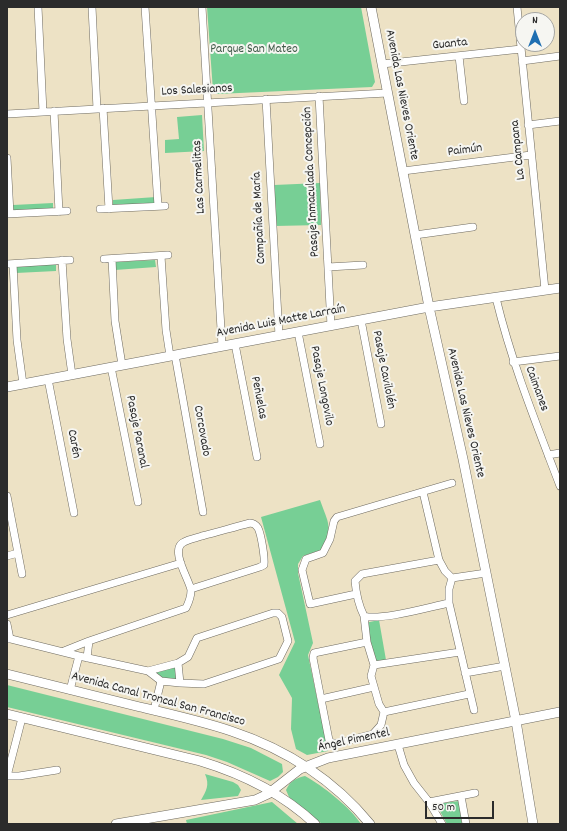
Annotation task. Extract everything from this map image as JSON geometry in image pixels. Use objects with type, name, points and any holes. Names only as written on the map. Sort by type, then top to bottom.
[{"type":"street","points":[[38,7],[43,112]]},
{"type":"street","points":[[92,7],[109,209]]},
{"type":"street","points":[[100,209],[161,206],[145,7]]},
{"type":"street","name":"Las Carmelitas","points":[[202,7],[222,346]]},
{"type":"street","name":"Avenida Las Nieves Oriente","points":[[371,7],[429,307],[463,459],[516,721],[533,824]]},
{"type":"street","name":"Guanta","points":[[382,64],[515,50]]},
{"type":"street","name":"La Campana","points":[[521,52],[545,290]]},
{"type":"street","points":[[459,56],[464,101]]},
{"type":"street","points":[[522,61],[560,56]]},
{"type":"street","name":"Los Salesianos","points":[[7,114],[388,93]]},
{"type":"street","name":"Pasaje Inmaculada Concepción","points":[[319,96],[331,326]]},
{"type":"street","name":"Compañía de María","points":[[266,99],[279,336]]},
{"type":"street","points":[[54,111],[59,212]]},
{"type":"street","points":[[528,125],[560,121]]},
{"type":"street","name":"Paimún","points":[[403,171],[531,155]]},
{"type":"street","points":[[7,158],[9,214],[67,211]]},
{"type":"street","points":[[415,235],[473,227]]},
{"type":"street","name":"Corcovado","points":[[112,258],[165,256],[166,330],[203,512]]},
{"type":"street","points":[[104,259],[112,258],[115,321],[122,365]]},
{"type":"street","points":[[62,260],[67,343],[72,375]]},
{"type":"street","points":[[23,384],[18,352],[10,264],[70,260]]},
{"type":"street","name":"Pasaje Inmaculada Concepción","points":[[328,267],[363,265]]},
{"type":"street","name":"Avenida Luis Matte Larraín","points":[[7,387],[429,307],[560,288]]},
{"type":"street","name":"Caimanes","points":[[496,298],[504,332],[522,390],[560,486]]},
{"type":"street","name":"Pasaje Cavilolén","points":[[361,320],[381,424]]},
{"type":"street","name":"Pasaje Longovilo","points":[[298,332],[320,444]]},
{"type":"street","name":"Peñuelas","points":[[235,344],[257,457]]},
{"type":"street","points":[[513,362],[560,356]]},
{"type":"street","name":"Pasaje Paranal","points":[[111,367],[138,502]]},
{"type":"street","name":"Carén","points":[[48,379],[74,513]]},
{"type":"street","points":[[548,455],[560,453]]},
{"type":"street","points":[[356,594],[310,604],[302,570],[306,558],[323,553],[330,539],[336,517],[452,483]]},
{"type":"street","points":[[423,492],[439,560],[445,571],[452,578]]},
{"type":"street","points":[[7,496],[22,574]]},
{"type":"street","points":[[64,651],[186,608],[190,598],[190,589],[180,563],[178,551],[179,545],[183,542],[250,523],[254,524],[258,528],[265,558],[264,565],[190,589]]},
{"type":"street","points":[[7,556],[18,553]]},
{"type":"street","points":[[367,642],[314,653],[313,658],[329,740],[332,743],[338,743],[373,734],[381,725],[384,712],[379,704],[371,676],[374,666],[367,642],[364,616],[359,607],[356,594],[355,581],[362,574],[439,560]]},
{"type":"street","points":[[7,614],[180,563]]},
{"type":"street","points":[[452,578],[486,573]]},
{"type":"street","points":[[452,578],[449,589],[449,603],[469,694],[474,710]]},
{"type":"street","points":[[364,616],[376,618],[449,603]]},
{"type":"street","points":[[7,624],[9,638],[87,658],[148,671],[161,681],[204,684],[278,659],[288,640],[282,617],[278,613],[273,613],[197,638],[188,657],[178,663],[148,671]]},
{"type":"street","points":[[87,658],[89,641]]},
{"type":"street","points":[[374,666],[460,652]]},
{"type":"street","points":[[70,690],[79,656]]},
{"type":"street","points":[[178,663],[180,683]]},
{"type":"street","points":[[465,673],[505,666]]},
{"type":"street","name":"Avenida Canal Troncal San Francisco","points":[[7,674],[154,710],[232,731],[271,747],[306,766],[338,790],[352,803],[370,824]]},
{"type":"street","points":[[154,710],[161,681]]},
{"type":"street","points":[[321,699],[374,687]]},
{"type":"street","points":[[384,712],[469,694]]},
{"type":"street","name":"Ángel Pimentel","points":[[116,824],[248,801],[263,797],[293,773],[306,766],[328,758],[560,712]]},
{"type":"street","points":[[7,714],[200,761],[238,774],[272,791],[295,807],[315,824]]},
{"type":"street","points":[[22,718],[7,776],[19,776],[57,770]]},
{"type":"street","points":[[398,745],[404,765],[414,783],[429,802],[442,824]]},
{"type":"street","points":[[429,802],[475,793]]},
{"type":"street","points":[[461,796],[466,824]]},
{"type":"green space","name":"Parque San Mateo","points":[[207,7],[361,7],[375,82],[372,87],[217,94],[213,91]]},
{"type":"green space","points":[[202,115],[204,151],[165,153],[165,140],[179,139],[177,117]]},
{"type":"green space","points":[[320,183],[321,225],[275,226],[274,185]]},
{"type":"green space","points":[[156,197],[156,204],[113,206],[113,200]]},
{"type":"green space","points":[[53,203],[53,209],[13,212],[13,205]]},
{"type":"green space","points":[[155,260],[156,267],[115,270],[115,262]]},
{"type":"green space","points":[[56,264],[56,271],[16,273],[16,266]]},
{"type":"green space","points":[[320,500],[329,530],[321,550],[303,556],[298,564],[298,573],[313,643],[308,655],[328,751],[307,755],[296,749],[291,729],[292,698],[279,675],[295,642],[261,517]]},
{"type":"green space","points":[[379,620],[386,660],[376,662],[365,623]]},
{"type":"green space","points":[[178,663],[180,683],[161,681],[148,671]]},
{"type":"green space","points":[[7,685],[223,739],[251,748],[282,764],[283,772],[278,777],[270,781],[227,762],[206,755],[7,707]]},
{"type":"green space","points":[[205,774],[233,782],[238,785],[241,790],[238,796],[201,800],[206,791],[207,785]]},
{"type":"green space","points":[[305,776],[336,797],[361,824],[322,824],[289,797],[286,790],[289,784],[296,779]]},
{"type":"green space","points":[[459,801],[462,824],[447,824],[436,804]]},
{"type":"green space","points":[[272,802],[298,824],[187,824],[186,820]]}]
